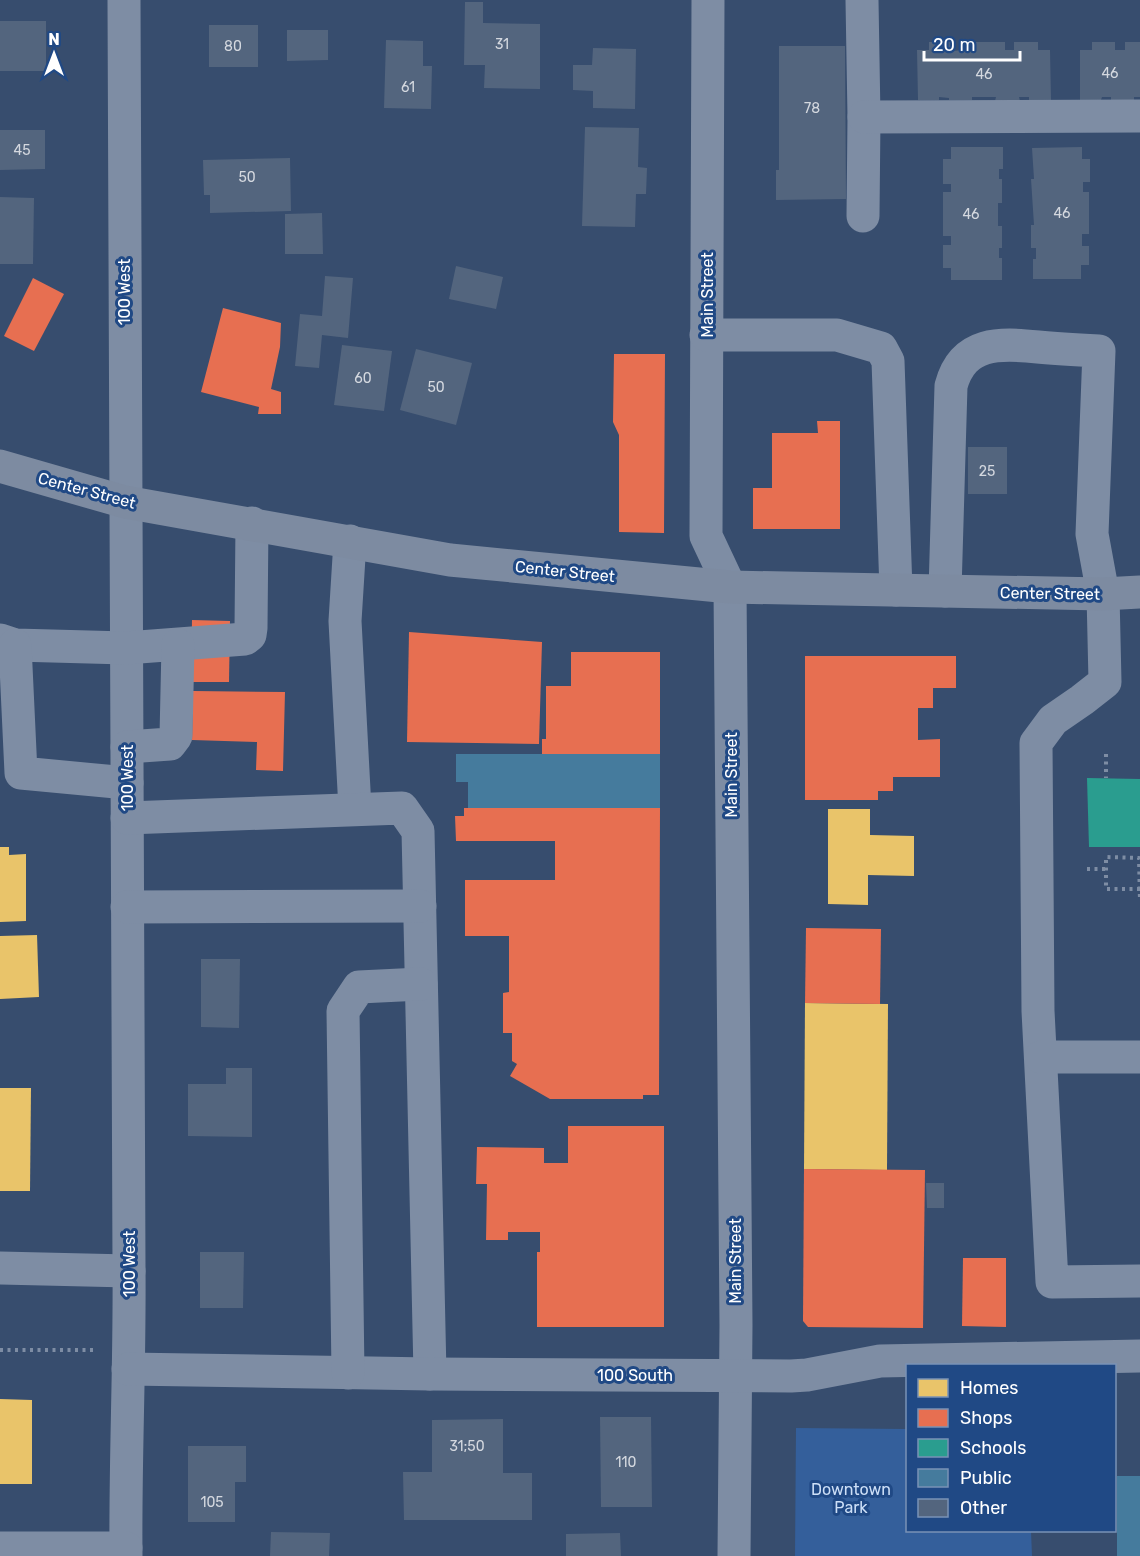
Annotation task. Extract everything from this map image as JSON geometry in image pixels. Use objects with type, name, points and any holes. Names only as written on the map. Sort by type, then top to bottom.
[{"type":"main road","name":"Center Street","points":[[0,466],[125,502],[450,560],[730,587],[1103,594],[1140,592]]},
{"type":"street","name":"100 West","points":[[124,0],[129,1271],[126,1552]]},
{"type":"street","name":"Main Street","points":[[708,0],[706,536],[730,587],[734,1556]]},
{"type":"street","points":[[862,0],[863,216]]},
{"type":"street","points":[[864,117],[1140,116]]},
{"type":"street","points":[[706,335],[837,335],[881,348],[888,361],[896,590]]},
{"type":"street","points":[[945,591],[951,386],[955,370],[967,356],[998,345],[1017,344],[1099,351],[1092,534],[1103,594],[1105,682],[1053,720],[1035,743],[1038,1011],[1052,1282],[1140,1281]]},
{"type":"street","points":[[127,783],[21,772],[8,643],[126,648],[245,639],[250,635],[252,523]]},
{"type":"street","points":[[350,542],[345,621],[355,810]]},
{"type":"street","points":[[127,747],[170,744],[177,736],[178,645]]},
{"type":"street","points":[[127,818],[402,808],[418,831],[430,1374]]},
{"type":"street","points":[[127,907],[420,906]]},
{"type":"street","points":[[348,1373],[344,1011],[359,987],[421,984]]},
{"type":"street","points":[[1041,1057],[1140,1057]]},
{"type":"street","points":[[0,1268],[129,1271]]},
{"type":"street","name":"100 South","points":[[128,1360],[348,1373],[807,1375],[880,1360],[1140,1356]]},
{"type":"street","points":[[0,1548],[126,1552]]},
{"type":"path","points":[[1106,754],[1106,778]]},
{"type":"path","points":[[1140,889],[1106,889],[1106,856],[1139,858],[1140,889],[1140,901]]},
{"type":"path","points":[[1087,869],[1106,869]]},
{"type":"path","points":[[0,1350],[128,1360]]},
{"type":"green space","name":"Downtown Park","points":[[796,1428],[906,1429],[906,1532],[1031,1532],[1032,1556],[795,1556]]},
{"type":"building: Homes","points":[[828,809],[870,809],[870,835],[914,836],[914,876],[868,875],[868,905],[828,904]]},
{"type":"building: Homes","points":[[0,847],[9,847],[9,855],[26,854],[26,921],[0,922]]},
{"type":"building: Homes","points":[[37,935],[39,997],[0,999],[0,936]]},
{"type":"building: Homes","points":[[805,1003],[888,1004],[887,1170],[804,1169]]},
{"type":"building: Homes","points":[[0,1088],[31,1088],[30,1191],[0,1191]]},
{"type":"building: Homes","points":[[0,1399],[32,1400],[32,1484],[0,1484]]},
{"type":"building: Shops","points":[[33,278],[64,294],[34,351],[4,336]]},
{"type":"building: Shops","points":[[223,308],[281,323],[280,347],[271,389],[281,392],[281,414],[258,414],[259,407],[201,392]]},
{"type":"building: Shops","points":[[614,354],[665,354],[664,533],[619,532],[619,435],[613,422]]},
{"type":"building: Shops","points":[[817,421],[840,421],[840,529],[753,529],[753,488],[772,488],[772,433],[818,433]]},
{"type":"building: Shops","points":[[192,620],[230,621],[229,682],[191,682]]},
{"type":"building: Shops","points":[[409,632],[542,642],[539,744],[407,742]]},
{"type":"building: Shops","points":[[571,652],[660,652],[660,754],[542,754],[542,739],[546,739],[546,686],[571,686]]},
{"type":"building: Shops","points":[[805,656],[956,656],[956,688],[933,688],[933,708],[918,708],[918,740],[940,739],[940,777],[893,777],[893,791],[878,791],[878,800],[805,800]]},
{"type":"building: Shops","points":[[193,691],[285,692],[283,771],[256,770],[257,742],[192,740]]},
{"type":"building: Shops","points":[[464,808],[660,808],[659,1095],[643,1095],[643,1099],[550,1099],[510,1076],[517,1064],[512,1061],[512,1033],[503,1033],[503,993],[509,992],[509,936],[465,936],[465,880],[555,880],[555,841],[456,841],[455,816],[464,816]]},
{"type":"building: Shops","points":[[806,928],[881,929],[880,1004],[805,1003]]},
{"type":"building: Shops","points":[[568,1126],[664,1126],[664,1327],[537,1327],[537,1252],[540,1252],[540,1232],[508,1232],[508,1240],[486,1240],[487,1184],[476,1184],[477,1147],[544,1148],[544,1163],[568,1163]]},
{"type":"building: Shops","points":[[804,1169],[925,1170],[923,1328],[808,1327],[803,1321]]},
{"type":"building: Shops","points":[[963,1258],[1006,1258],[1006,1327],[962,1326]]},
{"type":"building: Schools","points":[[1087,778],[1140,779],[1140,847],[1089,847]]},
{"type":"building: Public","points":[[456,754],[660,754],[660,808],[468,808],[468,782],[456,782]]},
{"type":"building: Public","points":[[1117,1476],[1140,1476],[1140,1556],[1117,1556]]},
{"type":"building: Other","points":[[465,2],[483,2],[483,23],[540,24],[540,89],[484,88],[485,65],[464,65]]},
{"type":"building: Other","points":[[0,21],[46,21],[46,71],[0,71]]},
{"type":"building: Other","points":[[209,25],[258,25],[258,67],[209,67]]},
{"type":"building: Other","points":[[287,30],[328,30],[328,60],[287,61]]},
{"type":"building: Other","points":[[386,40],[423,41],[423,66],[432,66],[431,109],[384,108]]},
{"type":"building: Other","points":[[929,42],[953,42],[953,51],[963,50],[962,42],[1005,42],[1005,50],[1014,50],[1014,42],[1038,42],[1038,50],[1050,50],[1051,101],[1029,101],[1029,97],[1019,97],[1020,101],[995,101],[996,97],[949,100],[949,98],[939,97],[939,100],[918,100],[917,50],[929,50]]},
{"type":"building: Other","points":[[1092,42],[1115,42],[1115,50],[1125,50],[1125,42],[1140,42],[1140,97],[1134,97],[1134,100],[1111,100],[1111,97],[1102,97],[1101,100],[1080,100],[1080,50],[1092,50]]},
{"type":"building: Other","points":[[779,46],[845,46],[846,199],[776,200],[776,170],[779,170]]},
{"type":"building: Other","points":[[593,48],[636,49],[635,109],[593,108],[593,91],[573,90],[573,65],[592,65]]},
{"type":"building: Other","points":[[585,127],[639,128],[638,167],[647,168],[646,194],[636,194],[635,227],[582,226]]},
{"type":"building: Other","points":[[0,130],[45,130],[45,169],[0,170]]},
{"type":"building: Other","points":[[951,147],[1003,147],[1003,169],[999,169],[999,179],[1002,179],[1002,203],[998,203],[998,226],[1002,226],[1002,248],[999,248],[999,258],[1002,258],[1002,280],[951,280],[951,268],[943,268],[943,245],[951,245],[951,236],[943,236],[943,192],[951,192],[951,184],[943,184],[943,159],[951,159]]},
{"type":"building: Other","points":[[1082,147],[1082,159],[1090,159],[1090,182],[1083,182],[1083,192],[1089,192],[1089,234],[1082,234],[1082,246],[1089,246],[1089,265],[1081,265],[1081,279],[1033,279],[1033,259],[1036,259],[1036,248],[1031,248],[1031,225],[1034,225],[1031,179],[1034,179],[1032,148]]},
{"type":"building: Other","points":[[290,158],[291,211],[210,213],[210,195],[204,195],[203,160]]},
{"type":"building: Other","points":[[0,197],[34,198],[33,264],[0,264]]},
{"type":"building: Other","points":[[322,213],[323,254],[285,254],[285,214]]},
{"type":"building: Other","points":[[456,266],[503,277],[496,309],[449,299]]},
{"type":"building: Other","points":[[325,276],[353,278],[348,338],[322,335],[319,368],[295,366],[300,314],[322,316]]},
{"type":"building: Other","points":[[342,345],[392,351],[384,411],[334,405]]},
{"type":"building: Other","points":[[416,349],[472,363],[456,425],[400,410]]},
{"type":"building: Other","points":[[968,447],[1007,447],[1007,494],[968,494]]},
{"type":"building: Other","points":[[201,959],[240,959],[239,1028],[201,1027]]},
{"type":"building: Other","points":[[226,1068],[252,1068],[252,1137],[188,1136],[188,1084],[226,1084]]},
{"type":"building: Other","points":[[926,1183],[944,1183],[944,1208],[927,1208]]},
{"type":"building: Other","points":[[200,1252],[244,1252],[243,1308],[200,1308]]},
{"type":"building: Other","points":[[600,1417],[651,1417],[652,1507],[601,1507]]},
{"type":"building: Other","points":[[503,1419],[503,1473],[532,1473],[532,1520],[404,1520],[403,1472],[432,1472],[432,1420]]},
{"type":"building: Other","points":[[188,1446],[246,1446],[246,1482],[235,1482],[235,1522],[188,1522]]},
{"type":"building: Other","points":[[271,1532],[330,1533],[329,1556],[270,1556]]},
{"type":"building: Other","points":[[620,1533],[621,1556],[566,1556],[566,1534]]}]
